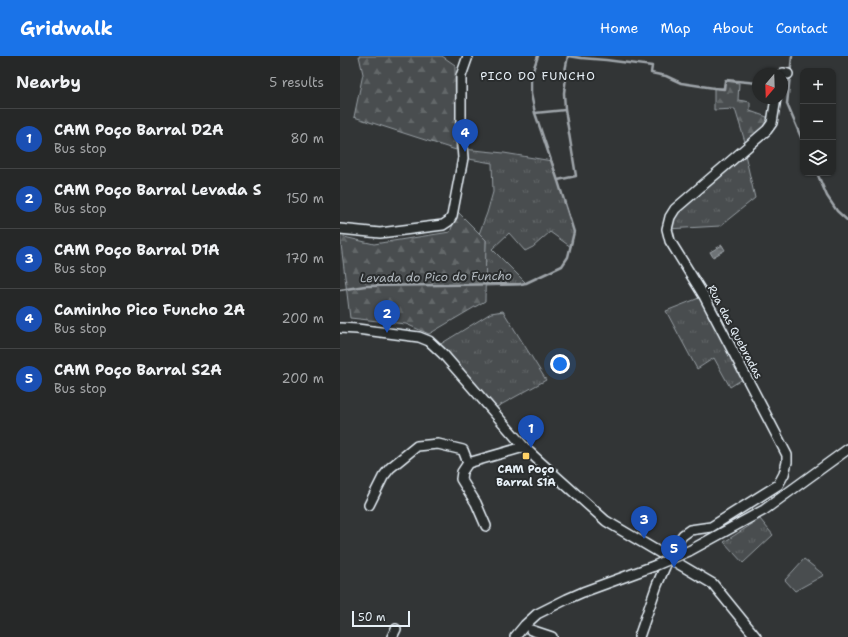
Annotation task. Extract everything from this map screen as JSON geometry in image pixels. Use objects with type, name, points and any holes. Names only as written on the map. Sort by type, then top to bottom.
[{"type":"street","points":[[340,229],[380,233],[443,225],[449,221],[452,216],[464,158],[461,133],[461,76],[468,56]]},
{"type":"street","name":"Rua das Quebradas","points":[[638,637],[669,557],[674,546],[683,535],[690,530],[711,527],[778,485],[784,474],[787,455],[704,296],[670,241],[667,229],[670,217],[675,209],[767,130],[772,123],[775,104]]},
{"type":"street","points":[[340,328],[413,336],[430,341],[444,354],[524,447],[606,521],[669,557],[712,584],[756,637]]},
{"type":"street","points":[[369,505],[383,477],[390,468],[417,446],[438,444],[463,450],[468,463]]},
{"type":"street","points":[[486,526],[476,503],[461,479],[462,472],[468,463],[524,447]]},
{"type":"street","points":[[515,637],[537,614],[567,598],[654,566],[689,551],[764,510],[848,449]]},
{"type":"street","points":[[531,630],[552,637]]},
{"type":"green space","points":[[359,56],[442,56],[455,65],[456,150],[354,117],[363,74]]},
{"type":"green space","points":[[725,81],[739,83],[738,100],[750,102],[750,111],[767,117],[768,122],[746,145],[735,109],[714,110],[714,88],[723,88]]},
{"type":"green space","points":[[463,149],[504,153],[552,161],[574,232],[571,247],[550,232],[533,247],[525,251],[509,233],[492,249],[526,283],[520,285],[484,286],[486,240],[479,234],[493,192],[492,163],[463,158]]},
{"type":"green space","points":[[744,150],[755,198],[720,226],[667,229],[670,217]]},
{"type":"green space","points":[[458,212],[486,240],[485,301],[429,334],[406,324],[350,318],[340,236],[374,244],[450,232]]},
{"type":"green space","points":[[704,296],[746,377],[730,387],[714,358],[697,369],[666,311]]},
{"type":"green space","points":[[503,311],[546,380],[495,408],[439,345],[491,313]]},
{"type":"green space","points":[[760,519],[773,535],[743,563],[724,542]]},
{"type":"green space","points":[[804,559],[824,575],[795,591],[785,580]]},
{"type":"water","points":[[722,245],[725,250],[713,257],[710,252]]},
{"type":"waterway","points":[[535,113],[531,94],[531,76],[538,56]]},
{"type":"waterway","name":"Levada do Pico do Funcho","points":[[558,180],[576,176],[565,109],[565,71],[568,56]]},
{"type":"waterway","points":[[569,56],[652,66],[651,73],[666,76],[681,83],[714,88],[724,89],[726,80],[752,82]]},
{"type":"waterway","points":[[792,56],[787,104],[802,140]]},
{"type":"waterway","name":"Levada do Pico do Funcho","points":[[340,290],[365,286],[520,284],[526,283],[562,266],[568,257],[574,232],[535,113],[565,110]]},
{"type":"waterway","points":[[818,176],[827,196],[837,211],[848,221]]},
{"type":"place","name":"Caminho Pico Funcho 2A","points":[[465,152]]},
{"type":"place","name":"CAM Poço Barral Levada S","points":[[387,333]]},
{"type":"place","name":"CAM Poço Barral D2A","points":[[531,448]]},
{"type":"place","name":"CAM Poço Barral S1A","points":[[526,456]]},
{"type":"place","name":"CAM Poço Barral D1A","points":[[644,539]]},
{"type":"place","name":"CAM Poço Barral S2A","points":[[674,568]]},
{"type":"district","name":"PICO DO FUNCHO","points":[[538,76]]}]
